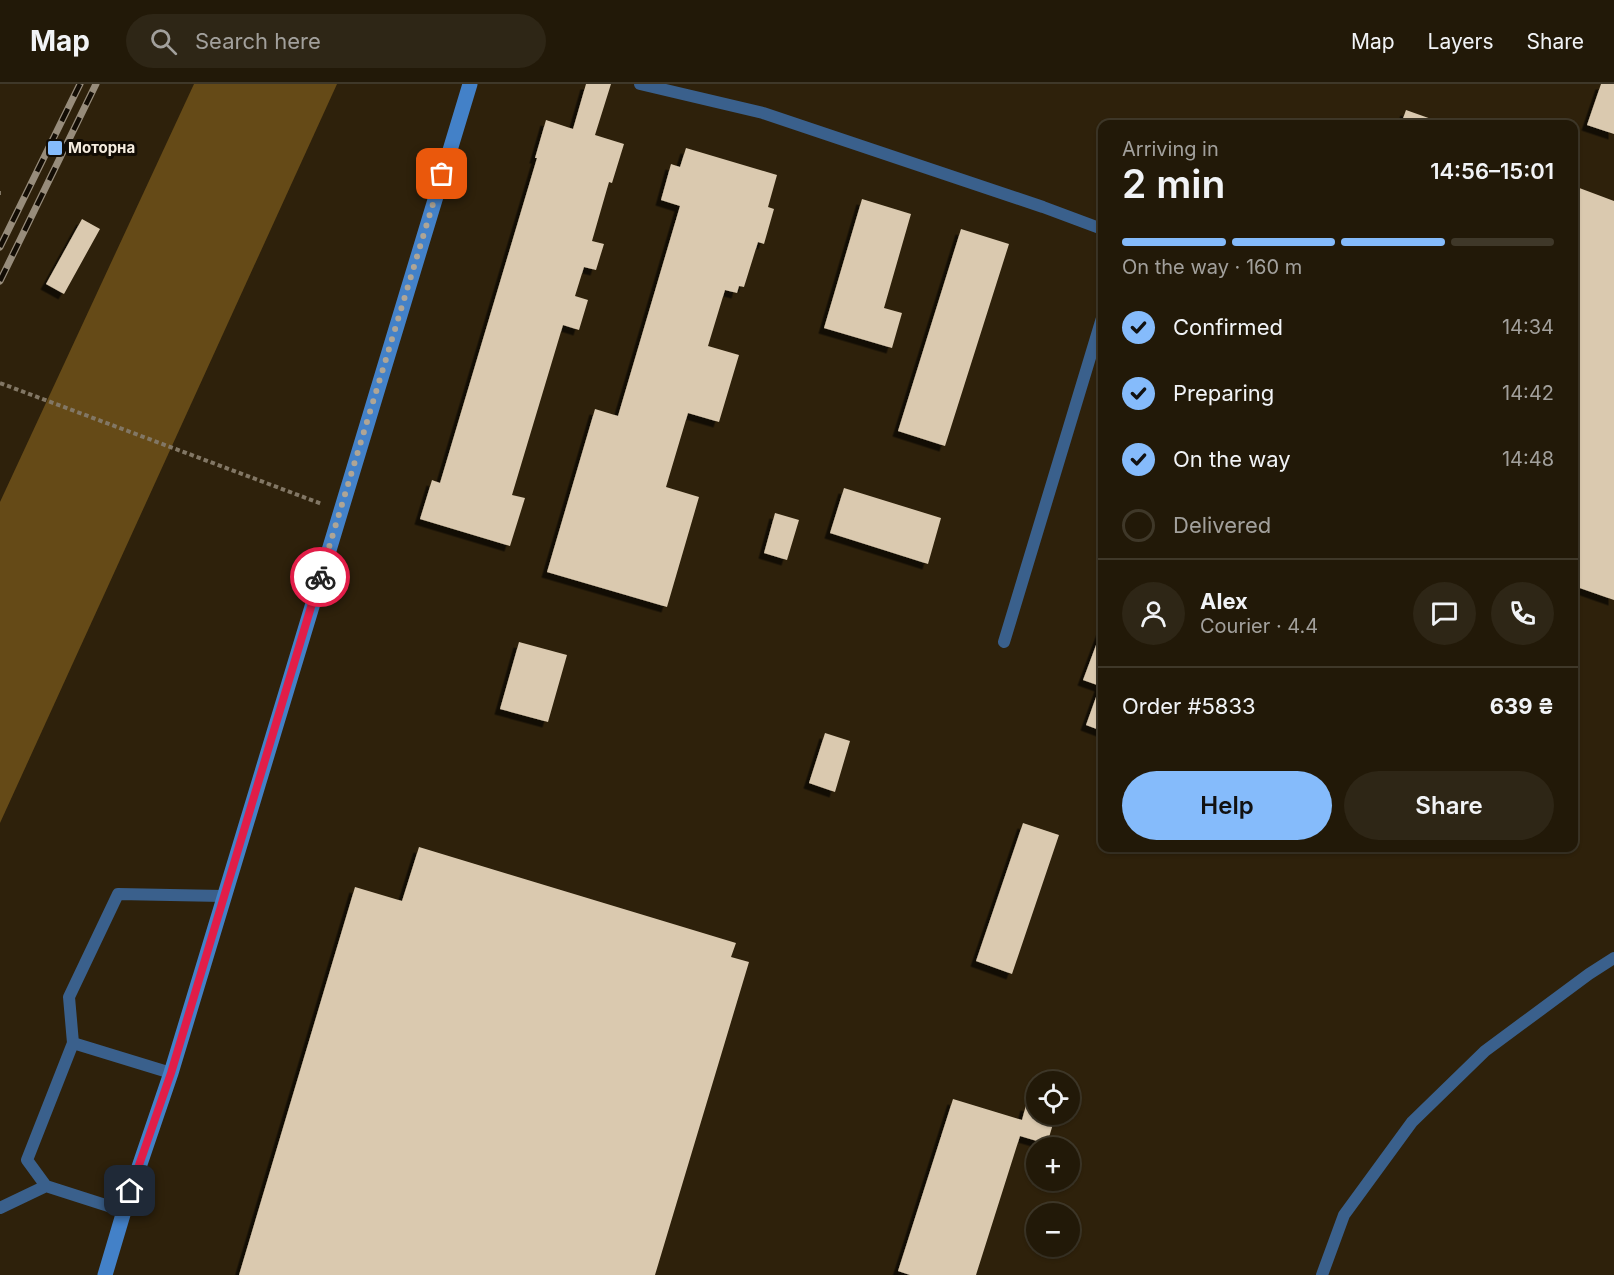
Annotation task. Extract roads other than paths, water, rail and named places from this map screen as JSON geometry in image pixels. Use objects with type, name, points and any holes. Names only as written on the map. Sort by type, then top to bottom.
[{"type":"main road","points":[[105,1275],[124,1211],[171,1073],[470,84]]},
{"type":"lane","points":[[640,84],[763,113],[1098,228]]},
{"type":"lane","points":[[1004,642],[1098,331]]},
{"type":"lane","points":[[124,1211],[46,1186],[27,1160],[73,1042],[69,997],[118,894],[223,896]]},
{"type":"lane","points":[[1322,1275],[1344,1215],[1412,1122],[1485,1051],[1614,958]]},
{"type":"lane","points":[[73,1042],[171,1073]]},
{"type":"lane","points":[[0,1208],[46,1186]]},
{"type":"railway","points":[[0,247],[80,84]]},
{"type":"railway","points":[[0,281],[96,84]]},
{"type":"place","name":"Моторна","points":[[55,148]]}]
